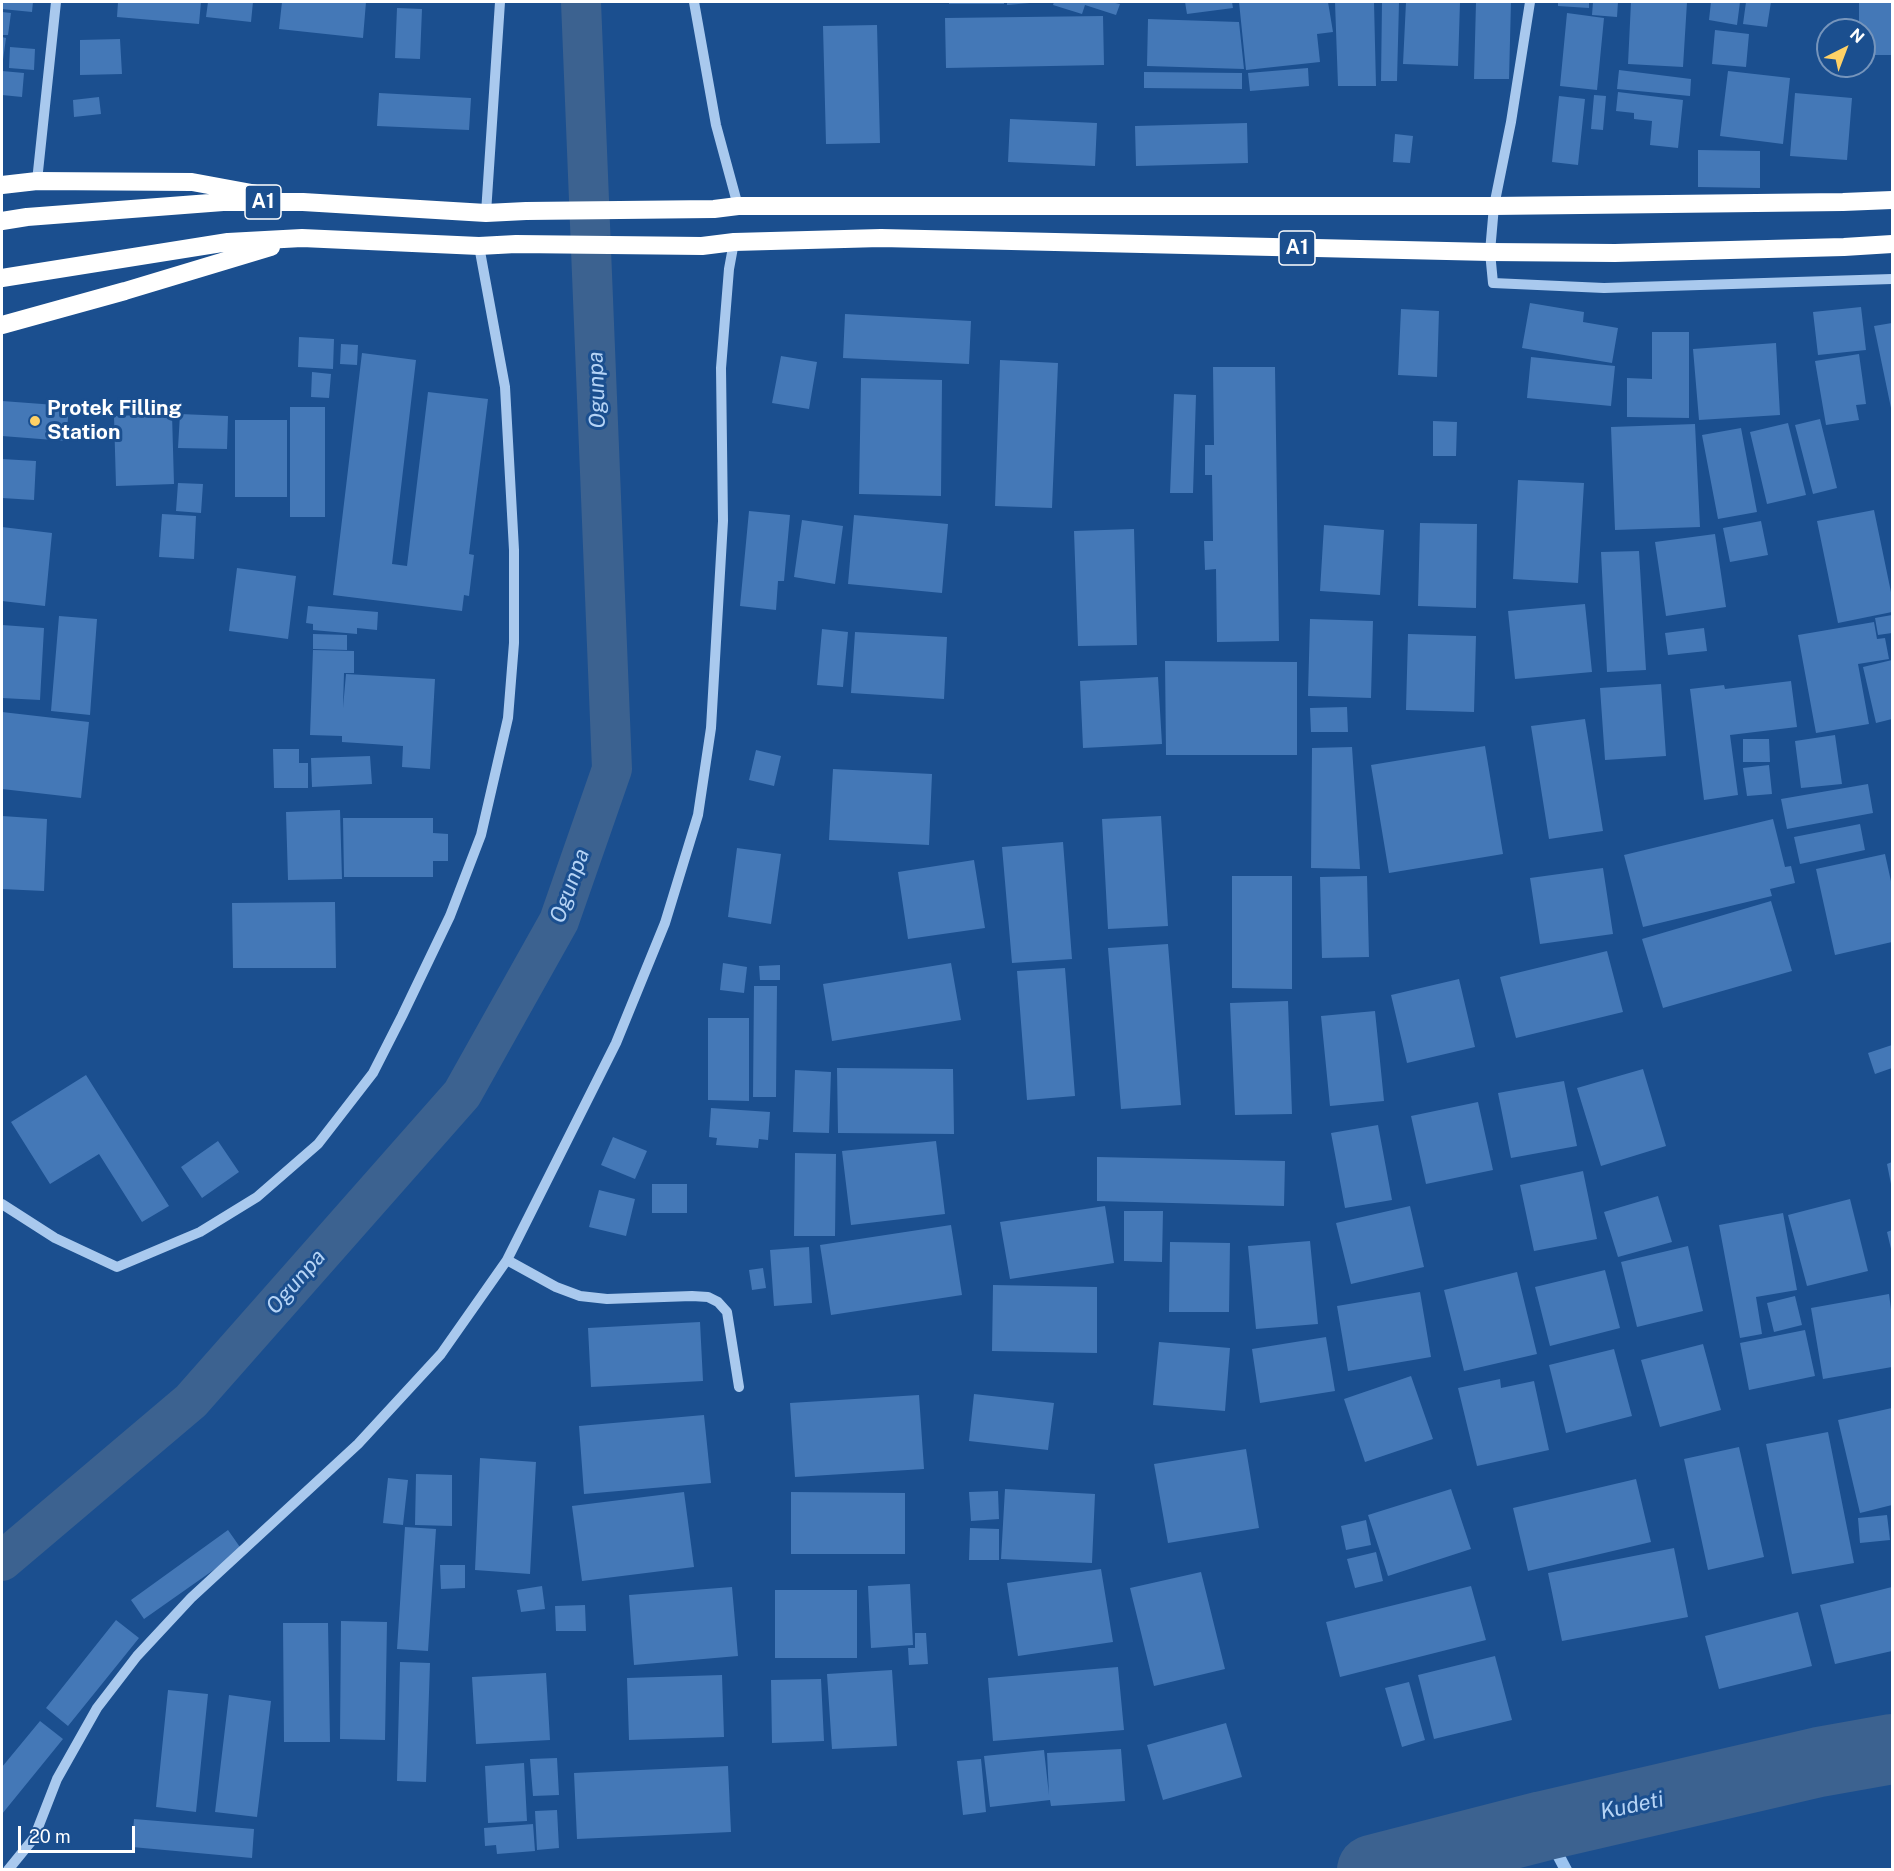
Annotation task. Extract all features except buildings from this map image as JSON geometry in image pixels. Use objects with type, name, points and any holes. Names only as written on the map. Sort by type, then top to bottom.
[{"type":"highway","points":[[2,185],[37,181],[192,182],[303,202]]},
{"type":"highway","name":"A1","points":[[2,221],[27,217],[223,202],[303,202],[486,213],[714,209],[738,206],[1494,206],[1893,200]]},
{"type":"highway","points":[[2,325],[302,238]]},
{"type":"highway","name":"A1","points":[[2,278],[228,242],[302,238],[479,246],[516,244],[702,246],[734,242],[880,238],[1615,253],[1893,244]]},
{"type":"street","points":[[37,181],[56,2]]},
{"type":"street","points":[[486,213],[500,2]]},
{"type":"street","points":[[694,2],[716,125],[738,206]]},
{"type":"street","points":[[1530,2],[1511,122],[1494,206],[1490,252],[1493,284],[1604,288],[1893,279]]},
{"type":"street","points":[[8,1869],[34,1838],[57,1779],[97,1708],[137,1656],[192,1598],[365,1436],[441,1354],[507,1260],[616,1043],[665,923],[698,815],[711,728],[723,521],[721,368],[729,269],[734,242]]},
{"type":"street","points":[[2,1204],[55,1238],[117,1267],[200,1232],[257,1197],[318,1144],[373,1073],[402,1016],[450,916],[481,836],[508,718],[514,643],[514,550],[506,399],[479,246]]},
{"type":"street","points":[[507,1260],[556,1287],[580,1296],[607,1299],[692,1296],[708,1297],[718,1302],[727,1312],[740,1387]]},
{"type":"waterway","name":"Ogunpa","points":[[2,1561],[191,1401],[462,1094],[559,921],[612,769],[581,2]]},
{"type":"waterway","name":"Kudeti","points":[[1372,1870],[1543,1826],[1819,1762],[1892,1749]]},
{"type":"waterway","points":[[1543,1826],[1566,1870]]},
{"type":"place","name":"Protek Filling Station","points":[[35,421]]}]
